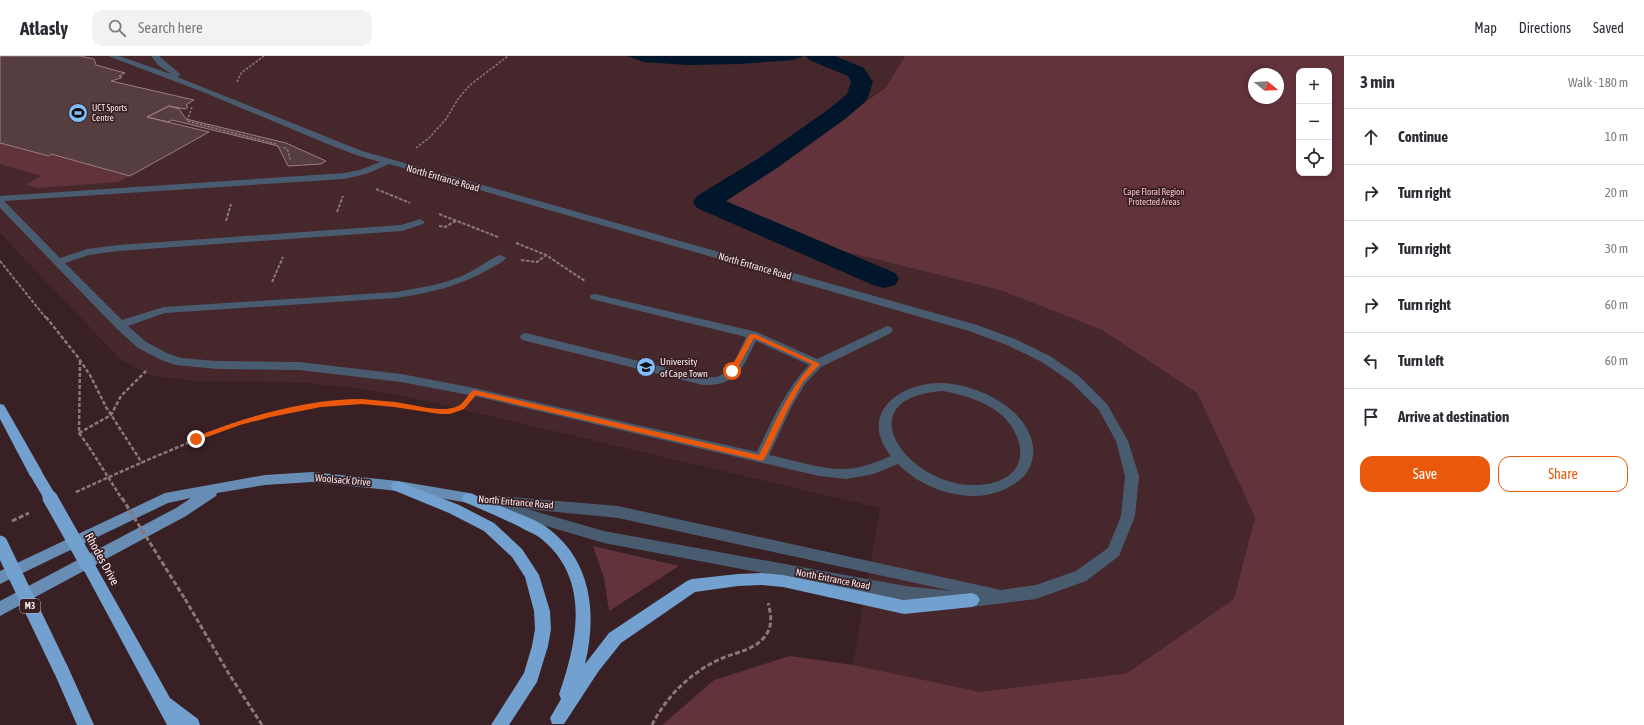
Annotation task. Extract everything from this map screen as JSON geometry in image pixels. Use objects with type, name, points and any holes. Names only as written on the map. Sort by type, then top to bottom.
[{"type":"highway","name":"Rhodes Drive","points":[[0,408],[176,725]]},
{"type":"highway","points":[[398,486],[454,509],[490,527],[518,553],[532,575],[542,611],[543,629],[540,646],[530,676],[513,706],[499,725]]},
{"type":"highway","points":[[469,498],[543,532],[561,548],[572,566],[582,592],[584,618],[581,648],[574,676],[556,721]]},
{"type":"highway","name":"M3","points":[[0,542],[86,725]]},
{"type":"highway","points":[[556,721],[592,666],[615,638],[692,586],[738,580],[761,579],[783,581],[904,607],[972,600]]},
{"type":"highway","points":[[162,701],[192,725]]},
{"type":"main road","name":"Woolsack Drive","points":[[0,578],[164,498],[217,488],[265,480],[312,477],[398,486],[469,498]]},
{"type":"main road","name":"Woolsack Drive","points":[[0,609],[181,512],[217,488]]},
{"type":"street","name":"North Entrance Road","points":[[112,56],[184,81],[298,130],[387,162],[973,328],[1011,342],[1046,359],[1074,378],[1103,407],[1122,440],[1132,476],[1128,516],[1114,552],[1081,576],[1036,592],[972,600],[905,594],[604,537],[469,498]]},
{"type":"street","points":[[126,56],[131,62]]},
{"type":"street","points":[[155,56],[161,63],[184,81]]},
{"type":"street","points":[[0,199],[344,176],[363,172],[387,162]]},
{"type":"street","points":[[0,203],[120,325],[142,345],[165,357],[180,362],[217,366],[299,366],[401,378],[474,392],[819,471],[846,474],[874,469],[899,458]]},
{"type":"street","points":[[59,262],[87,252],[118,248],[402,228],[420,222]]},
{"type":"street","points":[[120,325],[164,310],[396,295],[425,291],[453,283],[474,274],[501,258]]},
{"type":"street","points":[[595,297],[753,335],[816,364]]},
{"type":"street","points":[[762,458],[786,405],[801,381],[816,364],[842,353],[887,330]]},
{"type":"street","points":[[526,337],[703,380],[714,381],[725,378],[732,371],[753,335]]},
{"type":"street","points":[[943,387],[963,390],[982,396],[999,406],[1013,418],[1023,431],[1027,446],[1026,460],[1020,473],[1008,482],[992,488],[972,491],[951,488],[931,481],[912,471],[899,458],[889,443],[885,428],[888,414],[896,402],[908,393],[925,388],[943,387]]},
{"type":"street","name":"North Entrance Road","points":[[469,498],[618,512],[1002,596]]},
{"type":"path","points":[[222,97],[234,88],[241,73],[264,56]]},
{"type":"path","points":[[387,162],[409,152],[428,138],[446,119],[458,99],[470,85],[508,56]]},
{"type":"path","points":[[193,106],[187,121],[282,145],[288,151],[290,160],[289,165]]},
{"type":"path","points":[[374,188],[392,195]]},
{"type":"path","points":[[335,214],[345,193]]},
{"type":"path","points":[[226,221],[232,201]]},
{"type":"path","points":[[501,258],[534,262],[539,261],[546,255]]},
{"type":"path","points":[[271,285],[283,257]]},
{"type":"path","points":[[0,261],[80,360],[90,375],[111,415],[142,463]]},
{"type":"path","points":[[79,433],[111,415],[121,396],[151,367],[165,357]]},
{"type":"path","points":[[80,360],[79,433],[262,725]]},
{"type":"path","points":[[71,494],[196,439],[239,423],[271,414],[321,405],[362,402],[394,404],[440,411],[450,411],[462,408],[474,392]]},
{"type":"path","points":[[7,522],[35,510]]},
{"type":"path","points":[[652,725],[657,713],[670,696],[690,677],[718,660],[752,647],[763,639],[771,628],[772,618],[761,579]]},
{"type":"shaded area","name":"University of Cape Town","points":[[0,56],[905,56],[885,87],[720,205],[834,249],[1000,290],[1102,330],[1197,393],[1255,517],[1234,599],[1127,673],[981,692],[853,665],[880,508],[422,400],[359,388],[293,382],[195,381],[149,375],[119,358],[0,233]]},
{"type":"green space","name":"Cape Floral Region Protected Areas","points":[[905,56],[1344,56],[1344,725],[662,725],[714,680],[790,656],[853,665],[981,692],[1127,673],[1234,599],[1255,517],[1197,393],[1102,330],[1000,290],[834,249],[720,205],[885,88]]},
{"type":"green space","points":[[0,143],[49,156],[51,154],[130,176],[117,182],[38,188],[25,185],[42,176],[0,164]]},
{"type":"green space","points":[[593,546],[679,566],[609,611],[604,578]]},
{"type":"water","points":[[627,56],[804,56],[793,60],[739,64],[687,65],[644,62]]},
{"type":"building","name":"UCT Sports Centre","points":[[0,56],[80,56],[94,59],[96,65],[125,73],[119,76],[122,77],[121,78],[111,81],[194,100],[186,105],[188,107],[185,109],[169,106],[147,117],[209,132],[130,176],[51,154],[49,156],[0,143]]},
{"type":"building","points":[[169,106],[179,109],[186,119],[286,143],[326,161],[321,164],[288,166],[278,146],[172,120],[168,122],[147,117]]},
{"type":"waterway","points":[[816,56],[857,72],[862,82],[857,97],[837,114],[768,163],[706,202],[884,279]]},
{"type":"place","name":"UCT Sports Centre","points":[[78,113]]},
{"type":"place","name":"University of Cape Town","points":[[646,367]]},
{"type":"route","points":[[196,439],[239,423],[271,414],[321,405],[362,402],[394,404],[428,410],[457,410],[462,408],[474,392],[762,458],[786,405],[801,381],[816,364],[753,335],[732,371]]}]
